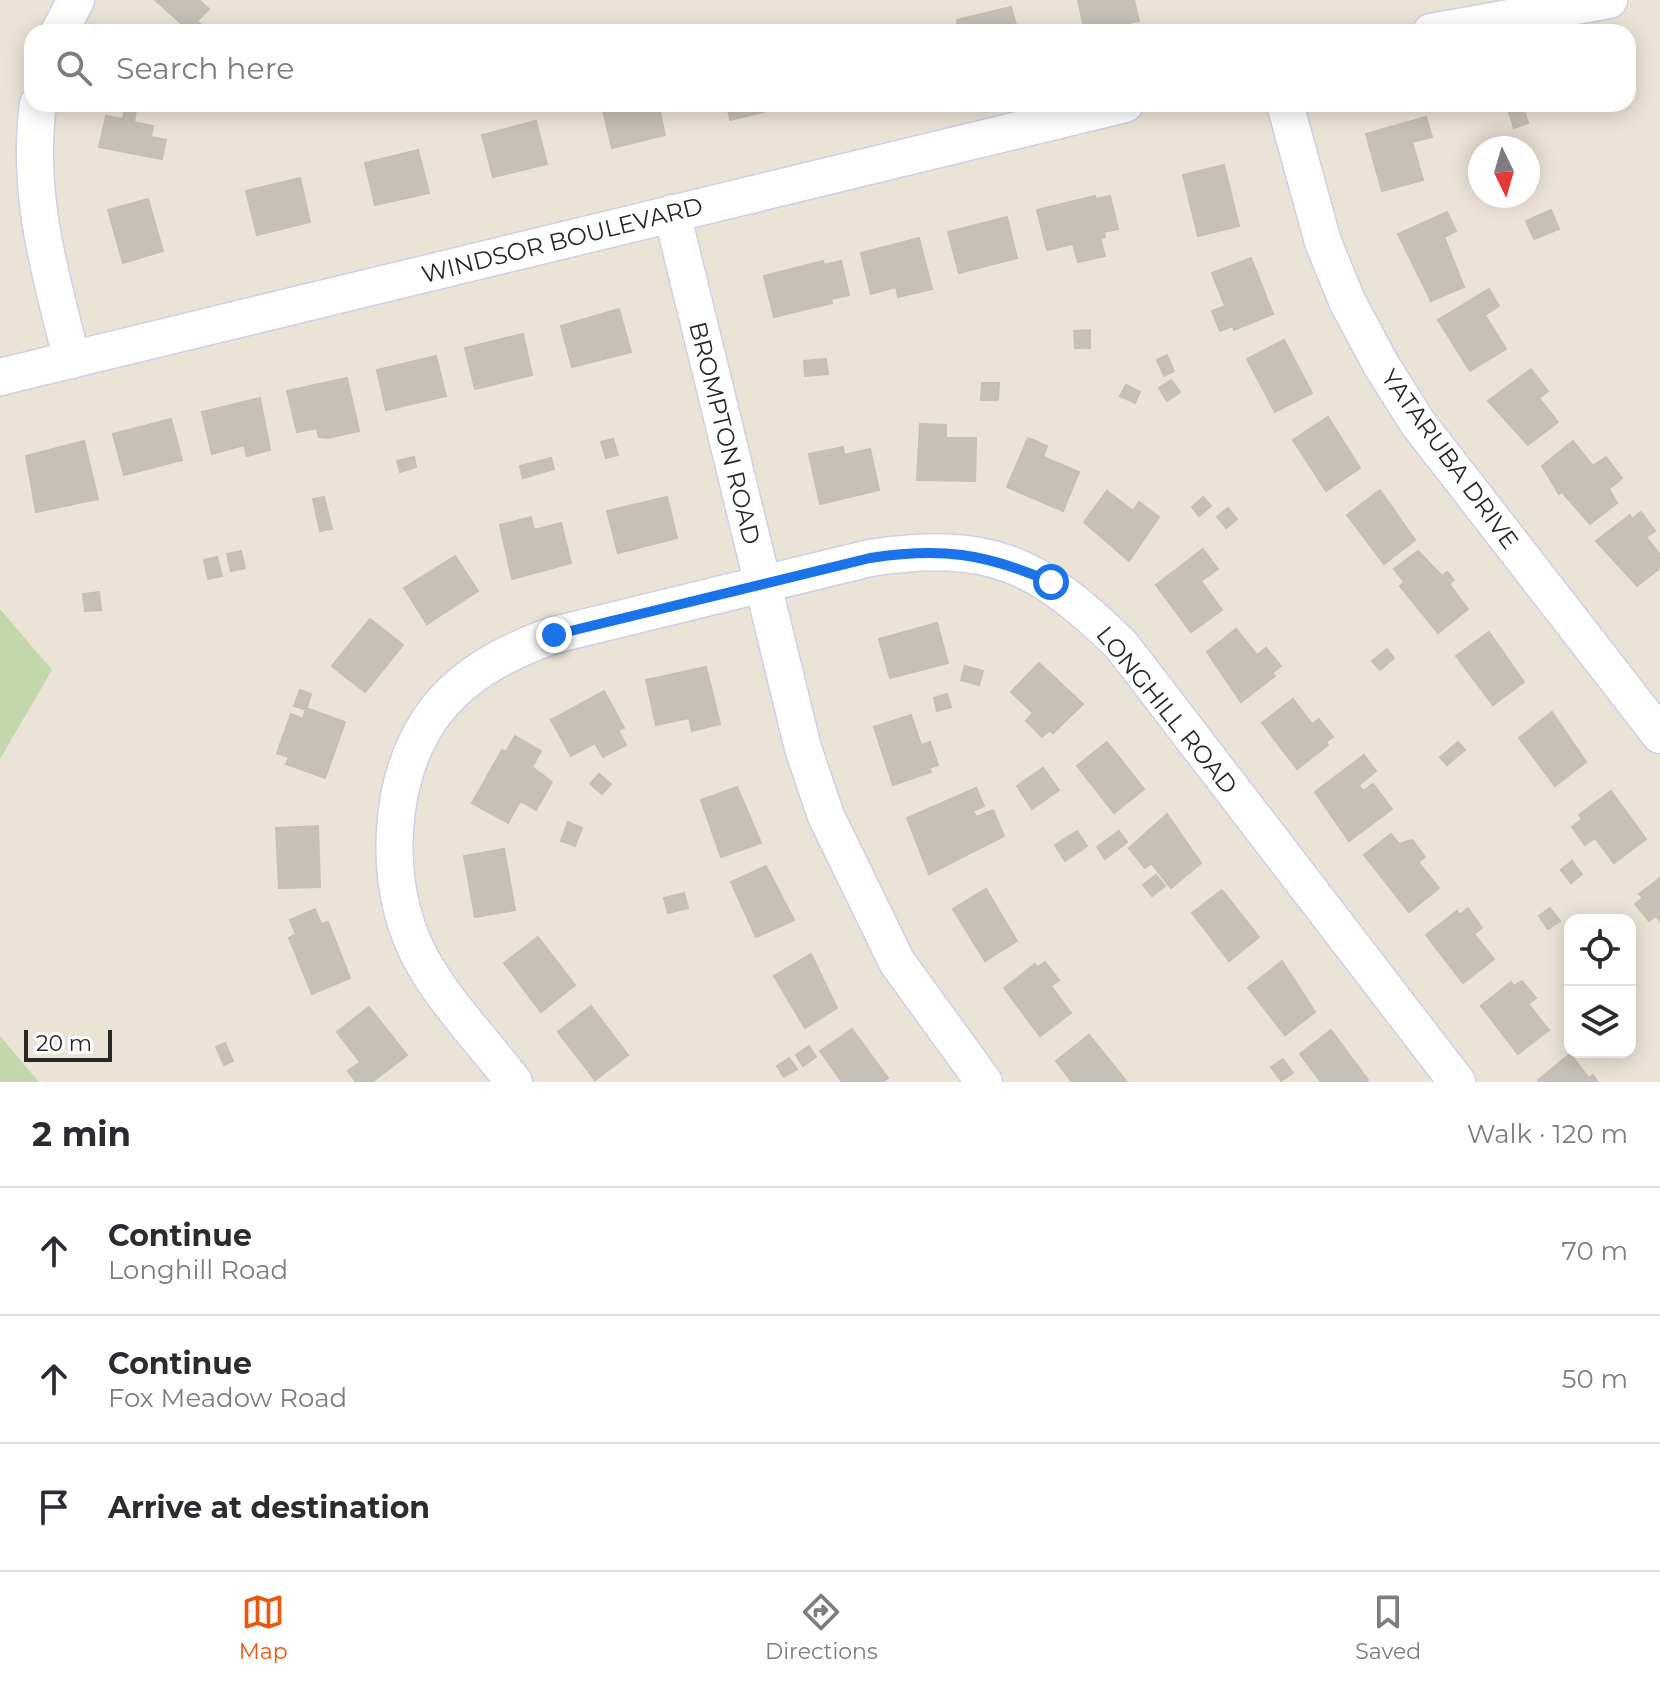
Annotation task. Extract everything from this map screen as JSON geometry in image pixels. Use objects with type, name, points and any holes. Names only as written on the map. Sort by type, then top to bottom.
[{"type":"street","points":[[63,24],[76,0]]},
{"type":"street","points":[[1476,24],[1609,0]]},
{"type":"street","points":[[37,112],[35,191],[43,244],[72,360]]},
{"type":"street","name":"WINDSOR BOULEVARD","points":[[0,377],[1092,112]]},
{"type":"street","name":"YATARUBA DRIVE","points":[[1287,112],[1323,242],[1347,301],[1380,363],[1417,422],[1660,735]]},
{"type":"street","name":"BROMPTON ROAD","points":[[672,213],[803,748],[826,816],[860,893],[897,962],[984,1082]]},
{"type":"street","name":"LONGHILL ROAD","points":[[514,1082],[433,977],[417,950],[403,913],[396,871],[396,831],[402,785],[430,720],[456,690],[515,649],[554,635],[870,558],[919,550],[963,553],[1006,562],[1051,582],[1122,646],[1457,1082]]},
{"type":"green space","points":[[0,609],[52,670],[0,759]]},
{"type":"green space","points":[[0,1036],[39,1082],[0,1082]]},
{"type":"building","points":[[155,0],[199,0],[209,9],[197,21],[200,24],[182,24]]},
{"type":"building","points":[[1078,0],[1134,0],[1139,21],[1083,24]]},
{"type":"building","points":[[1011,7],[1016,24],[958,24],[957,20]]},
{"type":"building","points":[[124,112],[136,112],[134,122],[153,126],[151,137],[166,140],[162,159],[99,147],[106,116],[123,119]]},
{"type":"building","points":[[603,112],[660,112],[665,135],[612,148]]},
{"type":"building","points":[[728,112],[763,112],[730,120]]},
{"type":"building","points":[[1509,112],[1524,112],[1528,123],[1514,128]]},
{"type":"building","points":[[1426,117],[1432,137],[1412,142],[1423,180],[1382,191],[1366,134]]},
{"type":"building","points":[[536,121],[547,164],[493,177],[482,135]]},
{"type":"building","points":[[418,150],[429,193],[375,205],[365,163]]},
{"type":"building","points":[[1224,165],[1239,226],[1198,236],[1183,175]]},
{"type":"building","points":[[300,178],[310,222],[257,235],[246,191]]},
{"type":"building","points":[[1095,196],[1096,199],[1110,196],[1118,229],[1104,232],[1105,237],[1100,238],[1105,256],[1078,262],[1073,244],[1047,250],[1037,210]]},
{"type":"building","points":[[148,199],[163,251],[123,263],[108,210]]},
{"type":"building","points":[[1551,210],[1559,229],[1534,239],[1526,221]]},
{"type":"building","points":[[1447,212],[1456,231],[1444,237],[1464,287],[1431,301],[1398,234]]},
{"type":"building","points":[[1007,217],[1017,258],[959,273],[948,232]]},
{"type":"building","points":[[919,238],[932,289],[898,297],[896,287],[871,294],[861,253]]},
{"type":"building","points":[[1251,258],[1273,314],[1234,330],[1233,326],[1220,331],[1212,311],[1225,306],[1212,273]]},
{"type":"building","points":[[823,261],[824,265],[841,261],[849,295],[831,299],[832,303],[774,317],[764,276]]},
{"type":"building","points":[[1489,289],[1499,306],[1485,315],[1506,349],[1470,371],[1438,320]]},
{"type":"building","points":[[619,309],[631,352],[572,367],[561,326]]},
{"type":"building","points":[[1090,330],[1090,348],[1075,348],[1074,331]]},
{"type":"building","points":[[523,334],[532,375],[475,389],[465,348]]},
{"type":"building","points":[[1284,340],[1312,393],[1275,412],[1247,359]]},
{"type":"building","points":[[1167,355],[1174,371],[1164,376],[1157,360]]},
{"type":"building","points":[[436,356],[446,396],[386,410],[377,370]]},
{"type":"building","points":[[826,359],[828,374],[805,376],[804,361]]},
{"type":"building","points":[[1531,369],[1548,391],[1539,398],[1558,422],[1528,445],[1488,401]]},
{"type":"building","points":[[347,378],[359,431],[328,438],[319,437],[317,428],[297,432],[287,391]]},
{"type":"building","points":[[1171,380],[1180,392],[1167,401],[1159,388]]},
{"type":"building","points":[[982,383],[999,383],[998,400],[981,400]]},
{"type":"building","points":[[1126,385],[1140,392],[1135,403],[1120,396]]},
{"type":"building","points":[[260,398],[270,450],[247,456],[244,445],[212,454],[202,412]]},
{"type":"building","points":[[1328,417],[1360,468],[1326,491],[1293,440]]},
{"type":"building","points":[[171,419],[182,460],[124,475],[113,434]]},
{"type":"building","points":[[920,424],[946,425],[946,438],[976,438],[975,481],[917,480]]},
{"type":"building","points":[[1028,438],[1047,446],[1043,457],[1079,472],[1063,511],[1007,487]]},
{"type":"building","points":[[613,439],[618,455],[606,458],[601,442]]},
{"type":"building","points":[[84,441],[98,499],[36,512],[26,456]]},
{"type":"building","points":[[1573,441],[1593,466],[1606,457],[1622,478],[1609,489],[1617,503],[1590,524],[1562,492],[1559,494],[1542,466]]},
{"type":"building","points":[[843,447],[844,455],[870,449],[879,490],[820,504],[809,454]]},
{"type":"building","points":[[414,457],[416,467],[400,472],[397,461]]},
{"type":"building","points":[[551,458],[554,469],[523,478],[520,466]]},
{"type":"building","points":[[1380,490],[1415,540],[1384,564],[1347,515]]},
{"type":"building","points":[[1107,491],[1133,511],[1139,502],[1159,517],[1129,561],[1084,522]]},
{"type":"building","points":[[324,497],[332,529],[320,531],[313,499]]},
{"type":"building","points":[[667,497],[677,538],[618,553],[607,511]]},
{"type":"building","points":[[1203,497],[1211,506],[1199,516],[1192,507]]},
{"type":"building","points":[[1228,508],[1237,519],[1226,528],[1217,517]]},
{"type":"building","points":[[1641,512],[1655,531],[1646,537],[1660,555],[1660,568],[1637,586],[1596,541],[1630,515],[1632,519]]},
{"type":"building","points":[[531,517],[534,530],[561,523],[571,563],[512,579],[500,525]]},
{"type":"building","points":[[1203,549],[1218,569],[1201,581],[1222,610],[1191,632],[1156,585]]},
{"type":"building","points":[[241,551],[245,568],[231,571],[227,554]]},
{"type":"building","points":[[1418,551],[1442,576],[1447,572],[1454,580],[1449,584],[1468,609],[1438,633],[1400,586],[1404,582],[1394,569]]},
{"type":"building","points":[[455,556],[478,591],[427,624],[404,588]]},
{"type":"building","points":[[217,557],[222,576],[208,579],[204,560]]},
{"type":"building","points":[[99,592],[101,610],[85,611],[83,594]]},
{"type":"building","points":[[370,619],[403,645],[365,692],[332,666]]},
{"type":"building","points":[[937,623],[948,663],[890,678],[879,639]]},
{"type":"building","points":[[1236,629],[1257,655],[1266,648],[1281,666],[1272,673],[1275,676],[1241,702],[1207,652]]},
{"type":"building","points":[[1489,632],[1524,682],[1493,705],[1456,656]]},
{"type":"building","points":[[1387,649],[1394,658],[1380,670],[1372,661]]},
{"type":"building","points":[[1039,663],[1083,704],[1053,733],[1050,730],[1042,737],[1026,721],[1033,713],[1011,692]]},
{"type":"building","points":[[965,666],[983,671],[979,685],[961,680]]},
{"type":"building","points":[[706,667],[720,724],[692,731],[689,718],[656,725],[646,680]]},
{"type":"building","points":[[300,690],[311,694],[306,710],[294,706]]},
{"type":"building","points":[[604,691],[624,728],[618,730],[626,745],[603,757],[595,743],[571,756],[551,720]]},
{"type":"building","points":[[947,694],[951,707],[937,711],[934,698]]},
{"type":"building","points":[[1293,699],[1312,724],[1319,719],[1333,737],[1326,742],[1328,745],[1297,769],[1262,723]]},
{"type":"building","points":[[306,708],[345,722],[325,778],[286,764],[289,757],[277,753],[291,714],[303,719]]},
{"type":"building","points":[[1552,712],[1586,762],[1555,786],[1519,738]]},
{"type":"building","points":[[911,715],[921,745],[930,742],[938,765],[929,768],[931,772],[893,785],[874,727]]},
{"type":"building","points":[[515,736],[541,751],[532,767],[552,782],[536,810],[520,801],[508,823],[472,803],[502,750],[506,752]]},
{"type":"building","points":[[1107,742],[1144,789],[1114,813],[1077,766]]},
{"type":"building","points":[[1458,742],[1465,750],[1447,765],[1440,757]]},
{"type":"building","points":[[1364,755],[1376,771],[1359,785],[1363,791],[1373,784],[1392,809],[1349,841],[1315,792]]},
{"type":"building","points":[[1043,768],[1059,790],[1032,809],[1017,786]]},
{"type":"building","points":[[599,774],[611,784],[602,794],[590,784]]},
{"type":"building","points":[[737,787],[761,843],[721,857],[701,800]]},
{"type":"building","points":[[976,788],[984,806],[973,811],[976,817],[993,810],[1004,836],[929,874],[907,818]]},
{"type":"building","points":[[1611,791],[1646,839],[1614,863],[1595,838],[1585,845],[1572,827],[1582,819],[1579,815]]},
{"type":"building","points":[[1167,814],[1201,863],[1171,888],[1151,863],[1145,868],[1129,848]]},
{"type":"building","points":[[568,822],[582,828],[575,846],[561,841]]},
{"type":"building","points":[[318,826],[320,887],[279,888],[276,828]]},
{"type":"building","points":[[1077,831],[1087,846],[1065,861],[1055,845]]},
{"type":"building","points":[[1119,831],[1127,842],[1105,859],[1097,847]]},
{"type":"building","points":[[1391,834],[1399,844],[1412,840],[1425,857],[1418,862],[1439,888],[1409,912],[1364,855]]},
{"type":"building","points":[[504,849],[515,910],[475,917],[464,856]]},
{"type":"building","points":[[1572,861],[1582,874],[1571,883],[1561,870]]},
{"type":"building","points":[[766,866],[794,920],[756,937],[731,882]]},
{"type":"building","points":[[1156,875],[1165,886],[1152,896],[1143,885]]},
{"type":"building","points":[[1660,878],[1660,921],[1656,916],[1649,921],[1635,904],[1643,898],[1639,894]]},
{"type":"building","points":[[986,889],[1017,941],[985,961],[953,909]]},
{"type":"building","points":[[1222,890],[1259,937],[1229,961],[1192,913]]},
{"type":"building","points":[[684,893],[688,908],[668,913],[664,898]]},
{"type":"building","points":[[1468,908],[1482,928],[1474,934],[1494,959],[1463,983],[1426,935],[1457,911],[1460,915]]},
{"type":"building","points":[[1550,908],[1560,921],[1548,929],[1539,916]]},
{"type":"building","points":[[315,909],[321,924],[328,922],[350,978],[312,994],[289,938],[296,934],[290,920]]},
{"type":"building","points":[[538,937],[575,985],[541,1012],[504,963]]},
{"type":"building","points":[[811,954],[837,1008],[805,1028],[774,976]]},
{"type":"building","points":[[1282,961],[1315,1012],[1285,1035],[1248,988]]},
{"type":"building","points":[[1045,962],[1059,980],[1051,986],[1071,1013],[1040,1036],[1004,988],[1035,964],[1037,967]]},
{"type":"building","points":[[1522,981],[1536,998],[1528,1004],[1549,1030],[1518,1054],[1481,1006],[1511,982],[1514,986]]},
{"type":"building","points":[[591,1006],[628,1055],[595,1080],[558,1032]]},
{"type":"building","points":[[369,1007],[407,1055],[372,1082],[356,1082],[348,1071],[360,1062],[337,1032]]},
{"type":"building","points":[[852,1029],[888,1078],[883,1082],[842,1082],[820,1051]]},
{"type":"building","points":[[1331,1030],[1368,1080],[1366,1082],[1321,1082],[1300,1054]]},
{"type":"building","points":[[1089,1035],[1127,1082],[1072,1082],[1056,1061]]},
{"type":"building","points":[[225,1043],[233,1061],[224,1065],[216,1047]]},
{"type":"building","points":[[809,1046],[816,1057],[803,1066],[796,1055]]},
{"type":"building","points":[[789,1058],[797,1069],[784,1077],[777,1066]]},
{"type":"building","points":[[1565,1058],[1573,1058],[1589,1078],[1593,1075],[1598,1082],[1540,1082],[1538,1080]]},
{"type":"building","points":[[1283,1059],[1293,1073],[1281,1081],[1271,1067]]},
{"type":"route","points":[[554,635],[870,558],[919,550],[963,553],[1006,562],[1051,582]]}]
